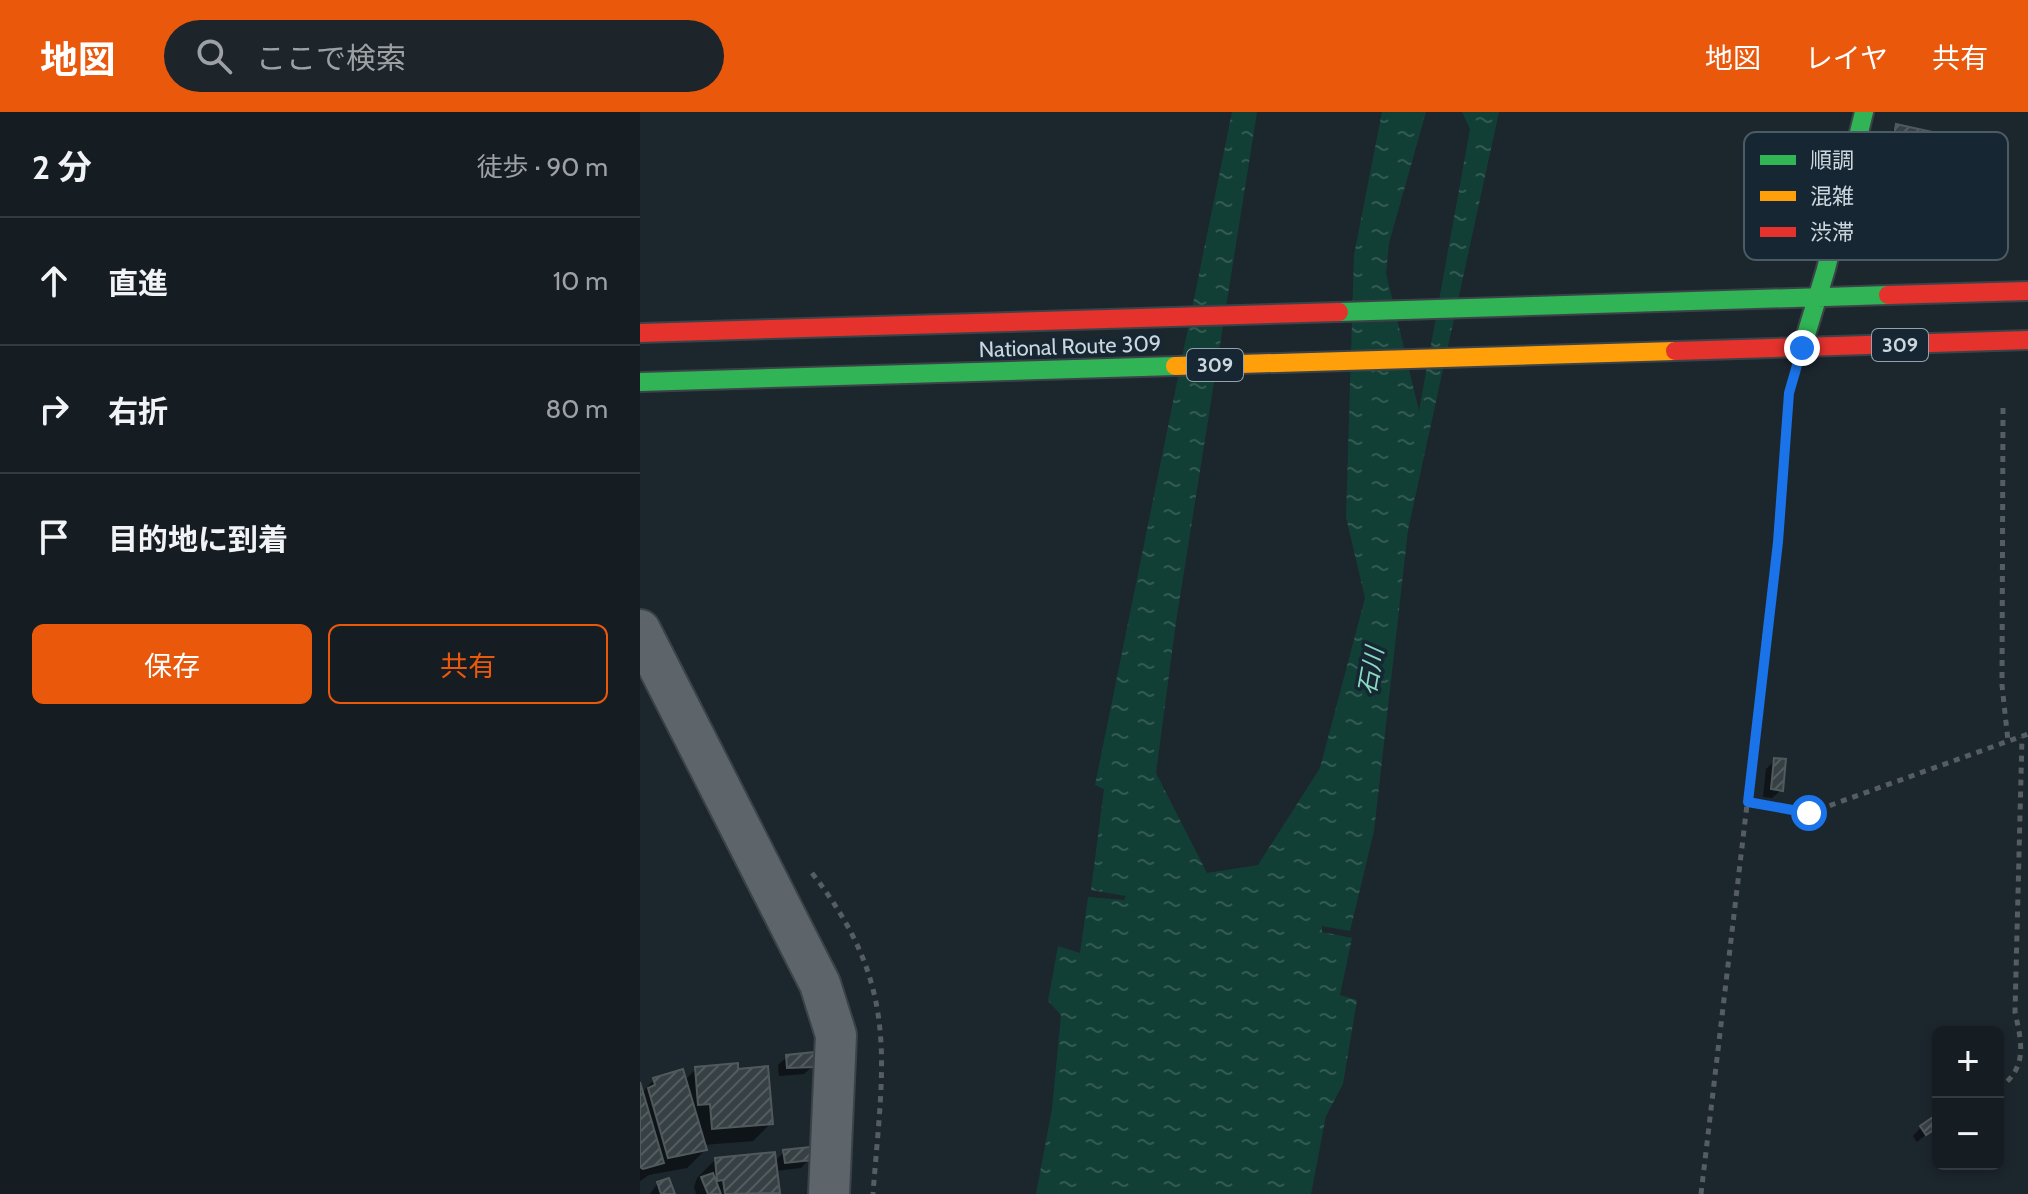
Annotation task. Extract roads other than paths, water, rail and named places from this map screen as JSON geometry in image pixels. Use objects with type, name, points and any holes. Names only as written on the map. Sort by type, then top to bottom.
[{"type":"main road","points":[[1859,132],[1864,112]]},
{"type":"main road","points":[[1802,348],[1826,260]]},
{"type":"main road","name":"309","points":[[1816,298],[2028,291]]},
{"type":"main road","name":"National Route 309","points":[[640,333],[1816,298]]},
{"type":"main road","name":"309","points":[[1802,348],[2028,340]]},
{"type":"main road","name":"National Route 309","points":[[649,382],[1802,348]]},
{"type":"street","points":[[640,630],[820,984],[836,1035],[829,1194]]},
{"type":"water","name":"石川","points":[[1232,112],[1257,112],[1176,622],[1156,773],[1207,873],[1258,865],[1320,768],[1365,598],[1346,517],[1354,255],[1382,112],[1426,112],[1389,243],[1386,273],[1419,411],[1470,129],[1462,112],[1499,112],[1408,530],[1374,831],[1350,931],[1322,926],[1322,932],[1352,938],[1340,995],[1357,1000],[1343,1084],[1326,1116],[1311,1194],[1036,1194],[1052,1109],[1061,1015],[1048,1001],[1058,946],[1080,953],[1088,897],[1124,900],[1126,896],[1091,890],[1104,789],[1095,785]]}]
